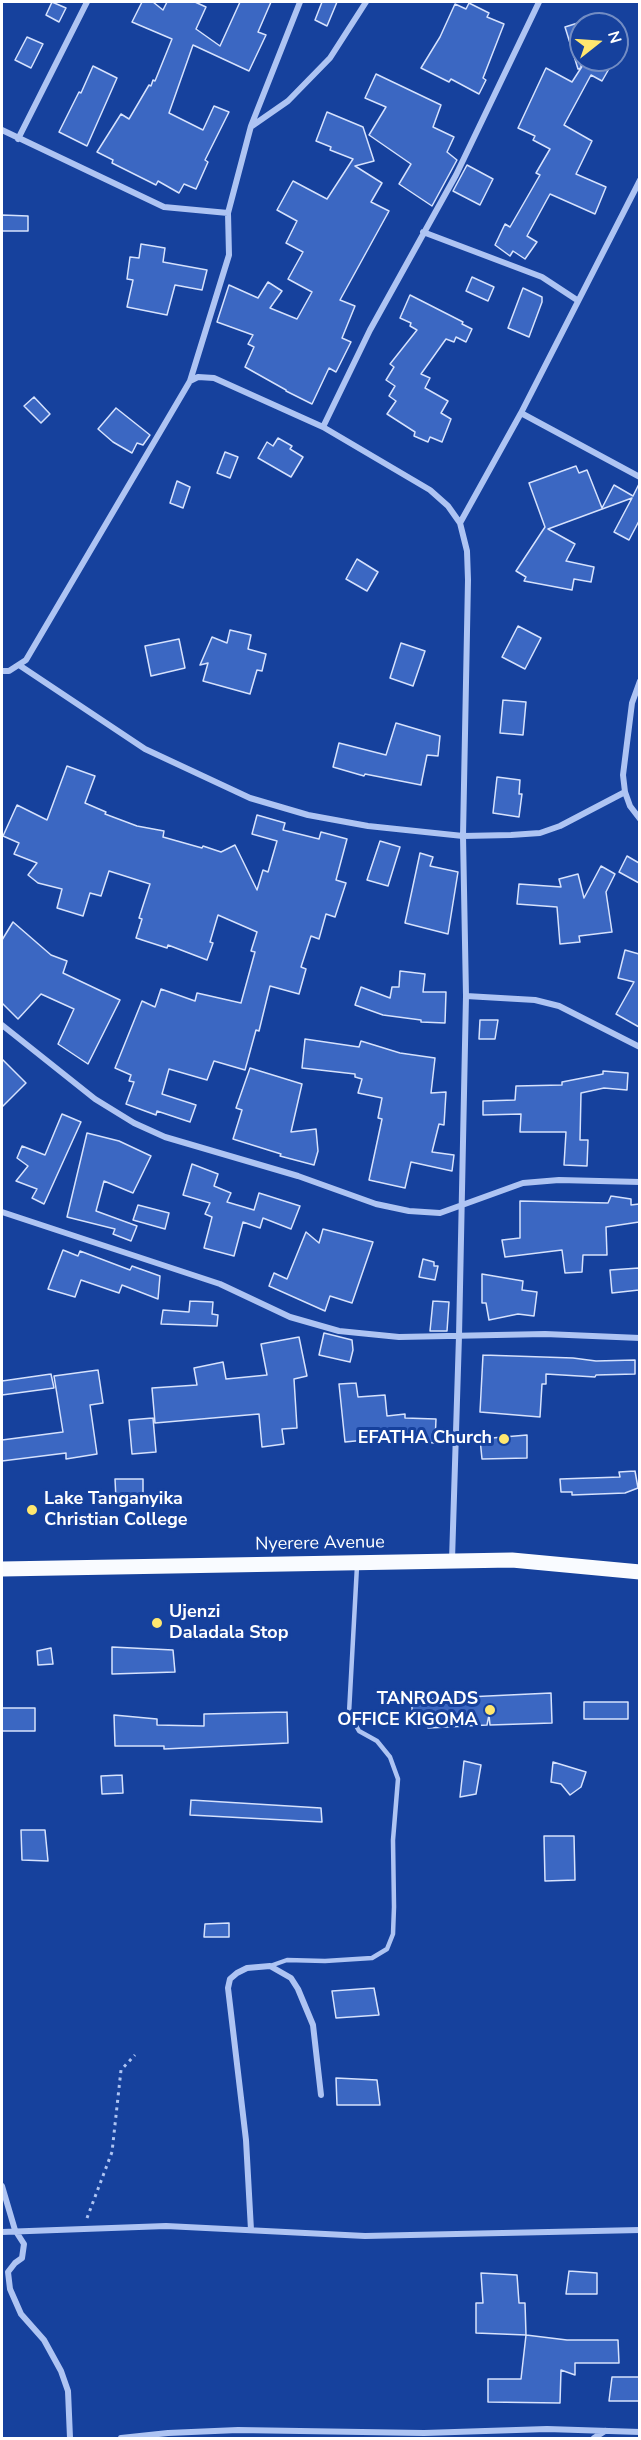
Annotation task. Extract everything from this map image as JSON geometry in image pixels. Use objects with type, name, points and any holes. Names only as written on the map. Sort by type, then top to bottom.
[{"type":"main road","name":"Nyerere Avenue","points":[[2,1569],[512,1560],[639,1572]]},
{"type":"street","points":[[18,139],[87,2]]},
{"type":"street","points":[[2,671],[9,671],[26,660],[190,381],[229,255],[228,213],[251,126],[300,2]]},
{"type":"street","points":[[251,126],[288,101],[330,58],[366,2]]},
{"type":"street","points":[[323,427],[370,330],[456,175],[539,2]]},
{"type":"street","points":[[2,130],[164,207],[228,213]]},
{"type":"street","points":[[460,523],[521,413],[639,180]]},
{"type":"street","points":[[423,232],[542,277],[577,300]]},
{"type":"street","points":[[190,381],[198,377],[214,378],[323,427],[430,490],[448,506],[460,523],[467,551],[463,836],[466,996],[452,1562]]},
{"type":"street","points":[[521,413],[639,477]]},
{"type":"street","points":[[20,665],[145,749],[250,798],[308,815],[368,826],[463,836],[540,833],[560,826],[625,792]]},
{"type":"street","points":[[639,681],[632,703],[623,775],[630,806],[639,819]]},
{"type":"street","points":[[466,996],[535,1000],[560,1006],[639,1047]]},
{"type":"street","points":[[2,1024],[95,1099],[134,1123],[165,1137],[298,1176],[376,1204],[409,1211],[440,1213],[524,1183],[559,1180],[639,1182]]},
{"type":"street","points":[[2,1212],[180,1269],[220,1284],[290,1317],[339,1331],[399,1337],[545,1334],[639,1338]]},
{"type":"street","points":[[251,2230],[246,2140],[228,1988],[230,1979],[237,1972],[247,1968],[270,1966],[291,1978],[313,2025],[321,2095]]},
{"type":"street","points":[[2,2186],[15,2230],[24,2244],[22,2258],[8,2272],[10,2289],[21,2314],[44,2340],[61,2371],[68,2391],[70,2439]]},
{"type":"street","points":[[2,2232],[166,2226],[365,2236],[639,2230]]},
{"type":"street","points":[[121,2439],[168,2433],[212,2431],[486,2435],[547,2429],[639,2432]]},
{"type":"street","points":[[594,2439],[605,2431]]},
{"type":"lane","points":[[270,1966],[287,1959],[325,1961],[372,1958],[387,1949],[393,1934],[393,1840],[398,1779],[390,1757],[377,1741],[359,1731],[349,1713],[358,1563]]},
{"type":"path","points":[[83,2228],[112,2152],[121,2070],[135,2055]]},
{"type":"building","points":[[52,2],[66,8],[59,22],[46,15]]},
{"type":"building","points":[[142,2],[153,2],[163,10],[167,2],[195,2],[206,7],[196,29],[220,46],[240,2],[271,2],[258,32],[266,35],[249,71],[193,45],[169,113],[203,130],[214,106],[229,112],[205,160],[208,162],[196,189],[184,184],[179,193],[158,181],[156,185],[112,163],[113,160],[97,152],[121,114],[129,119],[149,85],[151,86],[153,80],[155,81],[172,39],[132,22]]},
{"type":"building","points":[[322,2],[337,2],[327,26],[315,20]]},
{"type":"building","points":[[469,3],[489,13],[487,17],[504,24],[483,78],[486,80],[479,94],[451,79],[449,82],[421,68],[440,37],[455,4],[466,9]]},
{"type":"building","points":[[569,26],[569,40],[565,27]]},
{"type":"building","points":[[27,37],[43,44],[31,68],[15,60]]},
{"type":"building","points":[[93,66],[117,78],[87,146],[59,132]]},
{"type":"building","points":[[546,68],[572,82],[578,72],[607,72],[602,81],[591,75],[564,125],[592,141],[576,174],[606,187],[595,214],[550,194],[527,236],[537,242],[525,259],[513,251],[510,256],[495,245],[505,224],[510,227],[540,175],[536,173],[550,149],[533,140],[535,136],[518,128]]},
{"type":"building","points":[[376,74],[441,105],[433,127],[454,137],[447,152],[457,160],[432,206],[399,184],[411,164],[369,135],[386,107],[365,98]]},
{"type":"building","points":[[327,112],[363,127],[374,161],[355,166],[382,183],[371,202],[389,211],[340,300],[355,306],[342,338],[351,342],[336,372],[329,368],[312,404],[245,367],[254,347],[248,344],[253,335],[217,322],[229,285],[258,298],[268,282],[282,291],[270,308],[297,319],[312,292],[288,279],[303,252],[286,243],[297,221],[277,210],[293,181],[327,199],[353,159],[330,150],[331,147],[316,141]]},
{"type":"building","points":[[467,165],[493,179],[480,205],[453,191]]},
{"type":"building","points":[[2,215],[28,216],[28,231],[2,231]]},
{"type":"building","points":[[141,244],[165,248],[163,262],[207,270],[202,290],[175,285],[167,315],[127,307],[133,280],[127,279],[130,257],[139,258]]},
{"type":"building","points":[[472,277],[494,287],[488,301],[466,291]]},
{"type":"building","points":[[523,288],[542,297],[529,337],[508,328]]},
{"type":"building","points":[[410,295],[463,322],[462,324],[472,329],[466,342],[456,337],[454,342],[446,339],[421,374],[430,378],[425,388],[448,401],[441,413],[451,419],[442,442],[430,437],[428,442],[414,436],[415,432],[387,414],[396,401],[389,396],[395,386],[386,380],[394,367],[390,364],[417,330],[410,326],[411,323],[400,318]]},
{"type":"building","points":[[34,397],[50,414],[41,423],[24,406]]},
{"type":"building","points":[[116,408],[150,435],[143,445],[137,443],[132,453],[113,442],[98,429]]},
{"type":"building","points":[[278,438],[292,446],[290,449],[303,457],[291,477],[258,458],[267,442],[273,446]]},
{"type":"building","points":[[225,452],[238,457],[230,478],[217,473]]},
{"type":"building","points":[[576,466],[579,473],[587,470],[602,508],[614,485],[633,496],[639,484],[639,521],[629,540],[614,532],[632,498],[548,529],[575,544],[566,561],[594,567],[591,582],[574,579],[572,590],[524,581],[526,577],[516,571],[545,527],[529,483]]},
{"type":"building","points":[[177,481],[190,487],[183,508],[170,503]]},
{"type":"building","points":[[357,559],[378,572],[367,591],[346,579]]},
{"type":"building","points":[[518,626],[541,638],[525,669],[502,657]]},
{"type":"building","points":[[230,630],[251,635],[248,649],[266,654],[262,671],[257,670],[250,694],[203,681],[208,663],[200,665],[212,637],[227,643]]},
{"type":"building","points":[[179,639],[185,668],[151,676],[145,646]]},
{"type":"building","points":[[401,643],[425,651],[413,686],[390,678]]},
{"type":"building","points":[[503,700],[526,702],[523,735],[500,733]]},
{"type":"building","points":[[396,723],[440,736],[438,756],[427,755],[421,785],[365,774],[364,776],[333,767],[339,743],[386,755]]},
{"type":"building","points":[[67,766],[95,776],[85,803],[106,812],[105,814],[137,826],[164,831],[163,837],[202,848],[203,846],[221,852],[235,845],[257,890],[263,870],[268,872],[277,841],[252,834],[257,815],[285,823],[283,830],[319,839],[321,832],[347,839],[336,880],[346,883],[335,917],[326,914],[319,939],[311,936],[301,967],[306,969],[299,994],[270,986],[259,1031],[256,1030],[245,1070],[214,1061],[207,1080],[169,1069],[162,1094],[196,1105],[190,1122],[157,1111],[156,1115],[126,1104],[134,1082],[129,1081],[131,1075],[115,1068],[142,1001],[155,1007],[161,989],[195,1001],[197,993],[241,1003],[255,952],[251,951],[257,932],[218,915],[207,960],[168,945],[167,948],[136,938],[142,919],[139,918],[150,884],[109,871],[101,896],[90,893],[83,916],[57,908],[62,889],[38,883],[28,875],[37,863],[14,854],[19,843],[3,836],[17,805],[47,820]]},
{"type":"building","points":[[497,777],[520,780],[519,794],[522,794],[519,817],[493,813]]},
{"type":"building","points":[[380,841],[400,847],[388,886],[367,880]]},
{"type":"building","points":[[420,853],[433,857],[430,866],[458,872],[448,934],[405,923]]},
{"type":"building","points":[[627,856],[639,863],[639,883],[619,872]]},
{"type":"building","points":[[601,866],[615,874],[606,892],[612,932],[579,936],[580,942],[560,944],[557,907],[517,904],[519,884],[561,887],[559,879],[578,874],[584,898]]},
{"type":"building","points":[[13,922],[51,955],[67,961],[63,973],[120,1000],[88,1064],[58,1044],[74,1009],[41,994],[18,1019],[2,1003],[2,940]]},
{"type":"building","points":[[625,950],[639,954],[639,1027],[616,1014],[634,982],[618,978]]},
{"type":"building","points":[[400,971],[425,974],[423,992],[446,992],[445,1023],[421,1022],[421,1020],[383,1015],[355,1005],[361,987],[390,998],[392,987],[399,987]]},
{"type":"building","points":[[480,1020],[498,1020],[495,1039],[479,1039]]},
{"type":"building","points":[[305,1039],[359,1047],[361,1041],[400,1053],[435,1058],[431,1093],[446,1092],[444,1125],[439,1124],[432,1152],[454,1155],[452,1171],[411,1162],[405,1188],[369,1180],[382,1119],[378,1118],[382,1098],[358,1093],[362,1079],[355,1077],[355,1074],[302,1068]]},
{"type":"building","points":[[2,1059],[26,1083],[2,1107]]},
{"type":"building","points":[[250,1068],[302,1084],[291,1132],[316,1129],[318,1151],[314,1165],[280,1156],[281,1154],[233,1139],[242,1110],[236,1108]]},
{"type":"building","points":[[603,1071],[628,1073],[627,1090],[604,1088],[581,1093],[580,1140],[588,1140],[587,1166],[564,1165],[566,1132],[520,1132],[521,1114],[483,1115],[483,1101],[515,1100],[516,1086],[562,1085],[562,1082],[603,1074]]},
{"type":"building","points":[[62,1114],[81,1122],[44,1204],[32,1198],[37,1189],[16,1181],[28,1166],[17,1158],[22,1146],[45,1155]]},
{"type":"building","points":[[87,1133],[119,1141],[151,1156],[133,1193],[104,1181],[96,1211],[137,1226],[131,1241],[113,1234],[115,1229],[67,1217]]},
{"type":"building","points":[[192,1164],[218,1174],[214,1186],[231,1193],[227,1202],[254,1210],[259,1193],[300,1206],[291,1229],[263,1218],[260,1228],[243,1222],[234,1256],[204,1248],[212,1217],[205,1214],[210,1203],[183,1195]]},
{"type":"building","points":[[611,1196],[631,1199],[631,1205],[639,1204],[639,1222],[606,1227],[607,1255],[583,1255],[582,1272],[565,1273],[562,1250],[505,1257],[502,1240],[520,1238],[520,1201],[608,1203]]},
{"type":"building","points":[[138,1205],[169,1213],[165,1229],[133,1220]]},
{"type":"building","points":[[323,1229],[373,1242],[352,1303],[330,1296],[325,1311],[269,1286],[274,1273],[287,1279],[306,1232],[319,1243]]},
{"type":"building","points":[[63,1250],[78,1256],[80,1251],[130,1270],[132,1266],[160,1276],[158,1299],[122,1285],[119,1293],[81,1280],[75,1297],[48,1289]]},
{"type":"building","points":[[423,1259],[434,1262],[434,1266],[438,1266],[435,1280],[419,1277]]},
{"type":"building","points":[[639,1268],[639,1290],[612,1293],[610,1270]]},
{"type":"building","points":[[482,1274],[523,1281],[522,1290],[537,1292],[534,1316],[518,1314],[489,1320],[486,1303],[482,1303]]},
{"type":"building","points":[[190,1301],[213,1302],[212,1314],[218,1315],[217,1326],[161,1324],[163,1310],[189,1312]]},
{"type":"building","points":[[433,1301],[449,1302],[447,1331],[430,1331]]},
{"type":"building","points":[[324,1333],[352,1340],[353,1350],[350,1362],[319,1355]]},
{"type":"building","points":[[299,1337],[307,1376],[294,1379],[297,1428],[282,1429],[284,1444],[262,1447],[259,1414],[155,1423],[152,1388],[197,1385],[194,1368],[223,1362],[226,1379],[267,1375],[261,1344]]},
{"type":"building","points":[[483,1355],[596,1361],[635,1360],[635,1374],[596,1375],[595,1377],[546,1374],[546,1384],[542,1384],[540,1417],[480,1412]]},
{"type":"building","points":[[98,1370],[103,1403],[90,1405],[97,1454],[66,1459],[66,1453],[2,1461],[2,1440],[63,1432],[54,1376]]},
{"type":"building","points":[[51,1374],[54,1388],[2,1395],[2,1381]]},
{"type":"building","points":[[356,1383],[358,1397],[385,1395],[387,1416],[405,1414],[405,1418],[436,1419],[435,1443],[417,1442],[417,1435],[345,1442],[339,1384]]},
{"type":"building","points":[[153,1418],[156,1452],[132,1454],[129,1420]]},
{"type":"building","points":[[527,1435],[527,1458],[482,1459],[480,1439]]},
{"type":"building","points":[[635,1471],[638,1488],[625,1493],[572,1495],[572,1492],[561,1492],[560,1479],[620,1477],[619,1472]]},
{"type":"building","points":[[115,1479],[143,1479],[143,1499],[116,1499]]},
{"type":"building","points":[[112,1647],[173,1650],[175,1672],[112,1674]]},
{"type":"building","points":[[51,1648],[53,1664],[38,1665],[37,1651]]},
{"type":"building","name":"TANROADS OFFICE KIGOMA","points":[[424,1693],[425,1699],[551,1693],[552,1723],[490,1725],[489,1715],[487,1725],[428,1728],[428,1721],[413,1722],[411,1694]]},
{"type":"building","points":[[584,1702],[628,1702],[628,1719],[584,1719]]},
{"type":"building","points":[[2,1708],[35,1708],[35,1731],[2,1731]]},
{"type":"building","points":[[287,1712],[288,1743],[164,1749],[164,1746],[115,1746],[114,1715],[157,1719],[157,1725],[204,1726],[204,1714]]},
{"type":"building","points":[[464,1761],[481,1765],[476,1794],[460,1797]]},
{"type":"building","points":[[553,1762],[586,1772],[581,1787],[570,1795],[561,1784],[551,1782]]},
{"type":"building","points":[[122,1775],[123,1793],[102,1794],[101,1776]]},
{"type":"building","points":[[191,1800],[321,1808],[322,1822],[190,1815]]},
{"type":"building","points":[[21,1830],[45,1830],[48,1861],[22,1860]]},
{"type":"building","points":[[544,1836],[574,1836],[575,1880],[545,1881]]},
{"type":"building","points":[[229,1923],[229,1937],[204,1937],[205,1924]]},
{"type":"building","points":[[374,1988],[379,2015],[336,2018],[332,1991]]},
{"type":"building","points":[[336,2078],[377,2080],[380,2105],[337,2105]]},
{"type":"building","points":[[569,2271],[597,2273],[597,2294],[566,2294]]},
{"type":"building","points":[[481,2273],[517,2275],[519,2303],[525,2303],[526,2335],[476,2333],[476,2303],[483,2303]]},
{"type":"building","points":[[526,2335],[567,2340],[618,2340],[619,2363],[575,2363],[575,2375],[561,2370],[560,2403],[488,2402],[488,2379],[521,2379]]},
{"type":"building","points":[[612,2377],[639,2377],[639,2401],[609,2401]]},
{"type":"place","name":"EFATHA Church","points":[[504,1439]]},
{"type":"place","name":"Lake Tanganyika Christian College","points":[[32,1510]]},
{"type":"place","name":"Ujenzi Daladala Stop","points":[[157,1623]]},
{"type":"place","name":"TANROADS OFFICE KIGOMA","points":[[490,1710]]}]
